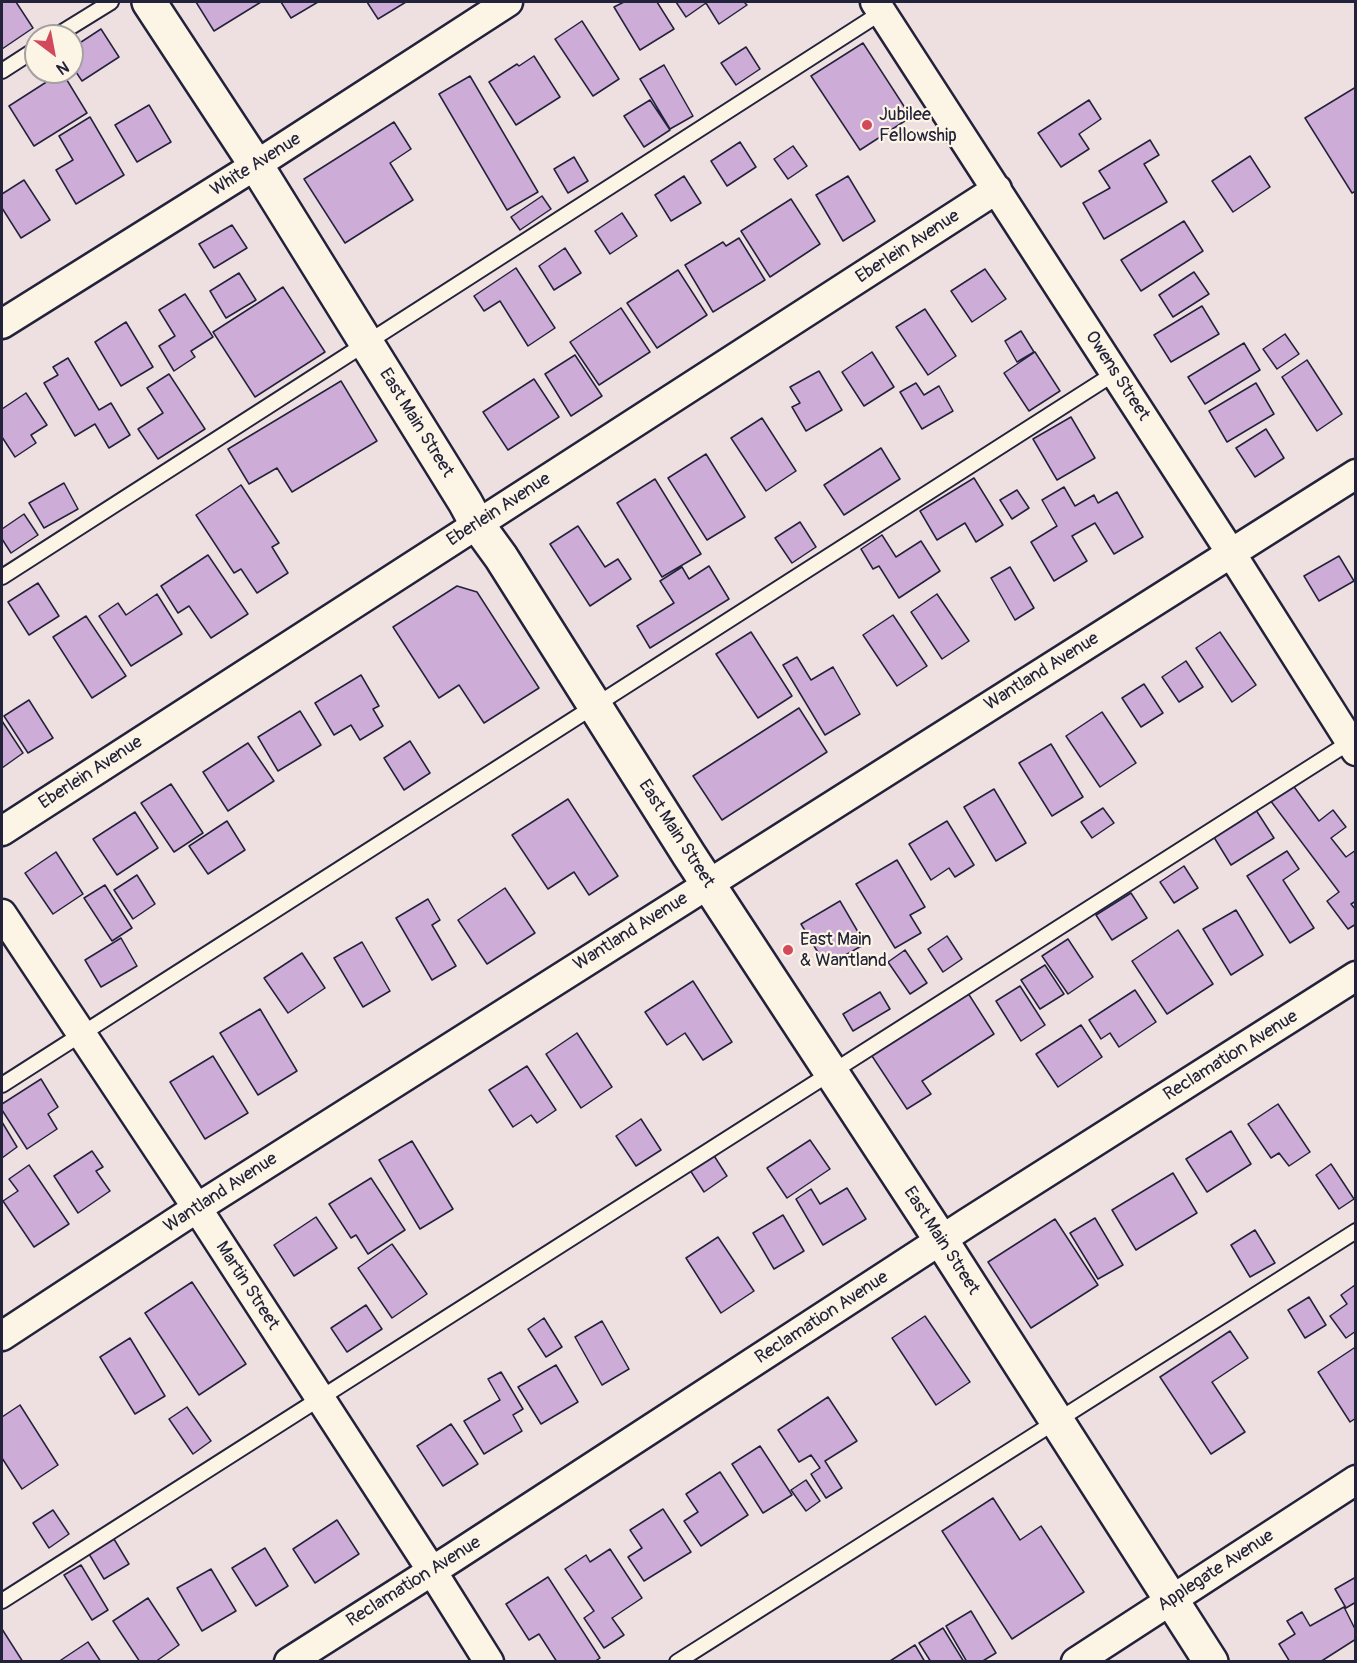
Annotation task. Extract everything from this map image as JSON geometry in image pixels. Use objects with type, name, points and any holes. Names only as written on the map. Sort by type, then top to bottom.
[{"type":"street","name":"East Main Street","points":[[149,2],[256,165],[477,524],[501,557],[708,883],[941,1240],[1211,1662]]},
{"type":"street","name":"White Avenue","points":[[2,324],[256,165],[508,2]]},
{"type":"street","name":"Owens Street","points":[[879,7],[1353,746]]},
{"type":"street","name":"Eberlein Avenue","points":[[2,831],[997,189]]},
{"type":"street","name":"Wantland Avenue","points":[[2,1336],[197,1208],[1356,474]]},
{"type":"street","name":"Martin Street","points":[[2,914],[197,1208],[489,1662]]},
{"type":"street","name":"Reclamation Avenue","points":[[289,1662],[941,1240],[1356,976]]},
{"type":"street","name":"Applegate Avenue","points":[[1076,1662],[1356,1480]]},
{"type":"lane","points":[[76,24],[111,2]]},
{"type":"lane","points":[[2,577],[367,344],[879,7]]},
{"type":"lane","points":[[2,71],[24,57]]},
{"type":"lane","points":[[2,1085],[1115,373]]},
{"type":"lane","points":[[2,1601],[831,1072],[1353,746]]},
{"type":"lane","points":[[677,1662],[1356,1231]]},
{"type":"building","points":[[2,2],[16,2],[30,24],[24,24],[24,34],[2,49]]},
{"type":"building","points":[[196,2],[261,2],[214,31]]},
{"type":"building","points":[[281,2],[318,2],[291,18]]},
{"type":"building","points":[[367,2],[406,2],[378,19]]},
{"type":"building","points":[[624,2],[657,2],[674,29],[640,50],[614,7]]},
{"type":"building","points":[[676,2],[744,2],[747,5],[719,24],[706,3],[686,17]]},
{"type":"building","points":[[582,21],[619,79],[593,96],[555,39]]},
{"type":"building","points":[[101,29],[119,57],[84,80],[84,40]]},
{"type":"building","points":[[863,43],[911,117],[860,150],[811,76]]},
{"type":"building","points":[[746,47],[760,69],[736,85],[721,63]]},
{"type":"building","points":[[534,56],[560,97],[516,125],[489,82]]},
{"type":"building","points":[[664,65],[693,116],[670,129],[640,79]]},
{"type":"building","points":[[470,76],[538,192],[507,210],[439,94]]},
{"type":"building","points":[[43,84],[69,84],[87,113],[34,146],[9,106]]},
{"type":"building","points":[[1356,87],[1356,191],[1352,193],[1305,118]]},
{"type":"building","points":[[650,100],[670,130],[644,147],[624,116]]},
{"type":"building","points":[[1089,100],[1101,119],[1079,134],[1089,149],[1061,167],[1038,133]]},
{"type":"building","points":[[149,105],[171,142],[137,162],[115,125]]},
{"type":"building","points":[[90,117],[124,175],[76,204],[56,170],[73,160],[59,136]]},
{"type":"building","points":[[394,122],[411,149],[390,163],[413,200],[345,243],[304,179]]},
{"type":"building","points":[[1150,140],[1159,155],[1144,164],[1167,202],[1104,239],[1083,203],[1110,188],[1099,171]]},
{"type":"building","points":[[740,142],[756,167],[727,186],[711,161]]},
{"type":"building","points":[[793,146],[807,166],[788,179],[774,159]]},
{"type":"building","points":[[1250,156],[1270,187],[1233,212],[1212,181]]},
{"type":"building","points":[[574,157],[588,181],[568,193],[554,169]]},
{"type":"building","points":[[684,176],[701,203],[671,221],[655,195]]},
{"type":"building","points":[[848,176],[875,221],[843,241],[816,195]]},
{"type":"building","points":[[24,180],[50,220],[21,238],[2,208],[2,194]]},
{"type":"building","points":[[542,196],[551,209],[520,230],[511,217]]},
{"type":"building","points":[[791,199],[820,244],[770,277],[741,231]]},
{"type":"building","points":[[622,213],[637,236],[610,254],[595,231]]},
{"type":"building","points":[[1184,221],[1203,251],[1141,291],[1121,260]]},
{"type":"building","points":[[232,225],[247,248],[214,268],[199,244]]},
{"type":"building","points":[[739,238],[765,280],[713,312],[685,265],[723,242],[726,246]]},
{"type":"building","points":[[565,248],[581,273],[554,290],[539,266]]},
{"type":"building","points":[[516,268],[555,328],[528,346],[500,301],[484,311],[474,296]]},
{"type":"building","points":[[985,269],[1006,299],[972,322],[951,291]]},
{"type":"building","points":[[678,270],[707,315],[657,348],[627,303]]},
{"type":"building","points":[[1194,272],[1209,294],[1173,317],[1159,295]]},
{"type":"building","points":[[239,273],[256,300],[226,318],[210,291]]},
{"type":"building","points":[[283,287],[325,352],[255,397],[213,332]]},
{"type":"building","points":[[185,294],[213,337],[191,351],[195,357],[174,371],[159,346],[175,336],[159,310]]},
{"type":"building","points":[[1202,306],[1219,334],[1171,362],[1154,335]]},
{"type":"building","points":[[621,308],[650,352],[599,385],[570,342]]},
{"type":"building","points":[[925,309],[956,356],[928,375],[896,327]]},
{"type":"building","points":[[126,322],[153,367],[121,386],[95,342]]},
{"type":"building","points":[[1021,331],[1034,352],[1017,362],[1005,341]]},
{"type":"building","points":[[1285,334],[1299,354],[1277,369],[1263,349]]},
{"type":"building","points":[[1244,343],[1260,370],[1205,404],[1188,377]]},
{"type":"building","points":[[872,352],[894,387],[864,406],[842,372]]},
{"type":"building","points":[[1035,352],[1060,391],[1029,411],[1004,373]]},
{"type":"building","points":[[575,355],[602,396],[571,416],[545,374]]},
{"type":"building","points":[[68,358],[99,410],[111,403],[130,435],[109,448],[95,424],[75,436],[44,383],[58,375],[53,367]]},
{"type":"building","points":[[1307,360],[1342,414],[1317,431],[1282,377]]},
{"type":"building","points":[[819,371],[842,410],[806,431],[792,407],[800,403],[790,387]]},
{"type":"building","points":[[169,374],[205,429],[158,459],[138,429],[163,413],[147,388]]},
{"type":"building","points":[[534,379],[559,417],[508,450],[483,412]]},
{"type":"building","points":[[341,381],[377,441],[292,492],[277,468],[249,484],[228,449]]},
{"type":"building","points":[[916,383],[924,395],[939,386],[953,411],[922,429],[900,392]]},
{"type":"building","points":[[1256,383],[1274,414],[1227,442],[1209,411]]},
{"type":"building","points":[[26,393],[47,425],[31,435],[36,443],[15,457],[2,437],[2,409]]},
{"type":"building","points":[[1071,417],[1095,458],[1057,480],[1033,439]]},
{"type":"building","points":[[762,418],[796,471],[766,491],[731,438]]},
{"type":"building","points":[[1266,429],[1284,458],[1255,477],[1236,448]]},
{"type":"building","points":[[881,448],[900,479],[844,515],[824,485]]},
{"type":"building","points":[[706,454],[745,517],[707,540],[668,478]]},
{"type":"building","points":[[974,478],[1003,525],[976,542],[965,523],[937,540],[920,511]]},
{"type":"building","points":[[655,479],[701,554],[662,577],[617,503]]},
{"type":"building","points":[[64,483],[78,509],[44,528],[29,503]]},
{"type":"building","points":[[241,485],[279,543],[272,547],[288,573],[257,593],[241,569],[234,573],[196,515]]},
{"type":"building","points":[[1064,487],[1075,506],[1094,495],[1098,503],[1117,492],[1143,537],[1114,554],[1095,523],[1072,536],[1087,561],[1054,581],[1031,542],[1057,526],[1042,500]]},
{"type":"building","points":[[1017,490],[1029,508],[1012,519],[1000,500]]},
{"type":"building","points":[[24,514],[38,535],[11,553],[2,539],[2,529]]},
{"type":"building","points":[[800,522],[816,547],[792,563],[775,538]]},
{"type":"building","points":[[578,526],[605,567],[618,559],[631,579],[590,606],[550,544]]},
{"type":"building","points":[[882,535],[896,557],[921,541],[940,571],[899,598],[879,566],[873,569],[861,549]]},
{"type":"building","points":[[208,555],[248,614],[211,638],[189,606],[178,613],[161,586]]},
{"type":"building","points":[[1339,556],[1354,581],[1319,601],[1304,576]]},
{"type":"building","points":[[709,566],[729,599],[650,648],[637,626],[674,603],[660,581],[682,567],[689,579]]},
{"type":"building","points":[[1010,567],[1034,608],[1015,620],[991,578]]},
{"type":"building","points":[[38,583],[59,616],[29,635],[8,602]]},
{"type":"building","points":[[457,586],[477,592],[539,688],[484,723],[459,685],[439,698],[393,627]]},
{"type":"building","points":[[157,594],[182,634],[131,666],[99,616],[118,603],[126,615]]},
{"type":"building","points":[[937,594],[969,641],[942,659],[911,612]]},
{"type":"building","points":[[893,615],[927,666],[897,686],[863,635]]},
{"type":"building","points":[[86,616],[126,676],[92,698],[53,637]]},
{"type":"building","points":[[751,632],[792,696],[758,718],[716,654]]},
{"type":"building","points":[[1220,632],[1256,685],[1232,702],[1196,648]]},
{"type":"building","points":[[797,657],[811,680],[833,667],[860,714],[825,735],[783,665]]},
{"type":"building","points":[[1186,661],[1203,687],[1179,702],[1162,677]]},
{"type":"building","points":[[361,675],[379,706],[373,709],[383,726],[360,740],[351,725],[334,735],[315,703]]},
{"type":"building","points":[[1144,684],[1163,713],[1141,727],[1122,698]]},
{"type":"building","points":[[29,700],[53,738],[28,753],[4,716]]},
{"type":"building","points":[[799,708],[827,752],[722,820],[693,776]]},
{"type":"building","points":[[300,711],[321,745],[278,771],[258,737]]},
{"type":"building","points":[[1102,712],[1136,763],[1100,787],[1066,736]]},
{"type":"building","points":[[2,721],[23,753],[2,768]]},
{"type":"building","points":[[410,741],[430,773],[404,790],[384,758]]},
{"type":"building","points":[[248,743],[274,781],[228,811],[203,772]]},
{"type":"building","points":[[1051,744],[1083,797],[1052,816],[1019,763]]},
{"type":"building","points":[[171,784],[203,833],[174,852],[141,803]]},
{"type":"building","points":[[1292,784],[1319,821],[1333,810],[1346,827],[1331,838],[1346,857],[1356,850],[1356,901],[1351,904],[1356,910],[1356,924],[1348,929],[1327,901],[1339,892],[1270,800]]},
{"type":"building","points":[[994,789],[1026,843],[996,861],[964,807]]},
{"type":"building","points":[[568,799],[618,876],[589,895],[574,872],[548,889],[512,835]]},
{"type":"building","points":[[1254,807],[1274,838],[1231,865],[1212,834]]},
{"type":"building","points":[[1103,808],[1114,823],[1092,838],[1081,822]]},
{"type":"building","points":[[135,812],[158,848],[117,875],[93,839]]},
{"type":"building","points":[[227,821],[245,850],[208,874],[189,846]]},
{"type":"building","points":[[947,821],[974,865],[955,877],[949,868],[931,880],[909,844]]},
{"type":"building","points":[[1287,851],[1299,869],[1283,880],[1314,928],[1290,943],[1247,876]]},
{"type":"building","points":[[56,852],[83,894],[53,914],[25,873]]},
{"type":"building","points":[[897,860],[925,907],[910,915],[921,933],[895,948],[856,884]]},
{"type":"building","points":[[1184,866],[1198,888],[1174,903],[1160,882]]},
{"type":"building","points":[[137,875],[155,904],[133,919],[114,890]]},
{"type":"building","points":[[105,885],[132,928],[112,941],[84,898]]},
{"type":"building","points":[[505,888],[535,933],[487,964],[458,920]]},
{"type":"building","points":[[1131,893],[1147,918],[1112,940],[1096,915]]},
{"type":"building","points":[[428,899],[440,920],[432,925],[456,966],[432,980],[396,918]]},
{"type":"building","points":[[840,901],[865,944],[826,966],[801,924]]},
{"type":"building","points":[[1236,910],[1263,955],[1231,975],[1203,929]]},
{"type":"building","points":[[1178,930],[1213,984],[1167,1014],[1132,961]]},
{"type":"building","points":[[947,936],[962,959],[943,972],[928,949]]},
{"type":"building","points":[[121,938],[137,966],[101,987],[85,960]]},
{"type":"building","points":[[1068,939],[1093,977],[1068,994],[1042,956]]},
{"type":"building","points":[[362,942],[390,991],[363,1007],[334,958]]},
{"type":"building","points":[[905,950],[927,983],[910,994],[888,962]]},
{"type":"building","points":[[302,953],[325,988],[288,1013],[264,978]]},
{"type":"building","points":[[1045,965],[1064,994],[1040,1009],[1021,980]]},
{"type":"building","points":[[693,981],[732,1042],[703,1060],[685,1033],[667,1045],[645,1012]]},
{"type":"building","points":[[1020,986],[1045,1025],[1021,1041],[996,1001]]},
{"type":"building","points":[[966,990],[994,1034],[922,1081],[931,1094],[907,1109],[870,1053]]},
{"type":"building","points":[[1135,990],[1156,1022],[1119,1047],[1110,1033],[1101,1039],[1089,1020]]},
{"type":"building","points":[[880,992],[890,1009],[853,1031],[843,1014]]},
{"type":"building","points":[[260,1009],[297,1071],[258,1095],[220,1033]]},
{"type":"building","points":[[1081,1025],[1102,1057],[1058,1087],[1036,1054]]},
{"type":"building","points":[[577,1033],[612,1087],[581,1108],[546,1054]]},
{"type":"building","points":[[213,1056],[248,1113],[205,1139],[170,1082]]},
{"type":"building","points":[[527,1066],[556,1110],[537,1123],[531,1115],[513,1127],[489,1090]]},
{"type":"building","points":[[41,1079],[58,1107],[48,1114],[57,1129],[27,1149],[2,1110],[2,1104]]},
{"type":"building","points":[[1278,1104],[1310,1152],[1289,1166],[1279,1153],[1271,1158],[1248,1124]]},
{"type":"building","points":[[641,1119],[661,1150],[636,1166],[616,1136]]},
{"type":"building","points":[[2,1122],[17,1147],[2,1158]]},
{"type":"building","points":[[1231,1131],[1251,1164],[1207,1192],[1186,1159]]},
{"type":"building","points":[[810,1140],[830,1169],[787,1198],[767,1168]]},
{"type":"building","points":[[412,1141],[453,1209],[420,1229],[379,1160]]},
{"type":"building","points":[[92,1151],[103,1167],[96,1171],[110,1191],[78,1213],[54,1176]]},
{"type":"building","points":[[711,1151],[727,1176],[704,1192],[688,1167]]},
{"type":"building","points":[[1331,1164],[1354,1199],[1339,1209],[1316,1175]]},
{"type":"building","points":[[29,1165],[69,1224],[34,1247],[3,1201],[18,1191],[9,1179]]},
{"type":"building","points":[[1173,1173],[1197,1213],[1136,1250],[1112,1210]]},
{"type":"building","points":[[371,1178],[405,1230],[368,1254],[356,1235],[351,1238],[329,1204]]},
{"type":"building","points":[[847,1188],[866,1219],[823,1245],[796,1199],[811,1189],[820,1204]]},
{"type":"building","points":[[783,1215],[804,1251],[774,1269],[753,1233]]},
{"type":"building","points":[[316,1217],[337,1248],[294,1276],[274,1245]]},
{"type":"building","points":[[1095,1218],[1123,1265],[1098,1279],[1070,1233]]},
{"type":"building","points":[[1055,1219],[1098,1285],[1031,1328],[988,1262]]},
{"type":"building","points":[[1255,1230],[1275,1263],[1250,1277],[1231,1245]]},
{"type":"building","points":[[718,1237],[754,1291],[721,1313],[686,1258]]},
{"type":"building","points":[[392,1244],[427,1294],[392,1318],[358,1268]]},
{"type":"building","points":[[192,1282],[246,1364],[199,1395],[145,1313]]},
{"type":"building","points":[[1355,1285],[1356,1331],[1346,1338],[1330,1316],[1347,1304],[1341,1295]]},
{"type":"building","points":[[1309,1297],[1326,1325],[1305,1338],[1288,1310]]},
{"type":"building","points":[[366,1305],[382,1329],[347,1352],[331,1328]]},
{"type":"building","points":[[925,1316],[970,1382],[936,1405],[892,1338]]},
{"type":"building","points":[[544,1318],[562,1347],[546,1357],[528,1329]]},
{"type":"building","points":[[602,1321],[629,1369],[602,1385],[575,1337]]},
{"type":"building","points":[[1230,1331],[1248,1358],[1212,1382],[1245,1432],[1211,1454],[1160,1377]]},
{"type":"building","points":[[130,1338],[165,1396],[135,1414],[100,1357]]},
{"type":"building","points":[[1354,1348],[1356,1350],[1356,1418],[1350,1422],[1318,1372]]},
{"type":"building","points":[[556,1365],[578,1402],[541,1424],[518,1387]]},
{"type":"building","points":[[501,1372],[523,1409],[513,1415],[522,1431],[484,1454],[464,1421],[500,1400],[488,1379]]},
{"type":"building","points":[[828,1397],[857,1441],[825,1461],[842,1488],[826,1498],[811,1474],[820,1468],[811,1455],[799,1462],[778,1430]]},
{"type":"building","points":[[20,1405],[58,1465],[22,1489],[2,1458],[2,1417]]},
{"type":"building","points":[[187,1407],[211,1441],[193,1454],[169,1419]]},
{"type":"building","points":[[451,1424],[478,1464],[443,1486],[417,1446]]},
{"type":"building","points":[[760,1446],[792,1495],[763,1513],[732,1464]]},
{"type":"building","points":[[720,1472],[748,1515],[701,1546],[684,1521],[698,1512],[686,1494]]},
{"type":"building","points":[[806,1480],[820,1501],[806,1511],[791,1490]]},
{"type":"building","points":[[993,1498],[1020,1540],[1041,1526],[1084,1592],[1012,1639],[942,1531]]},
{"type":"building","points":[[663,1509],[691,1552],[644,1581],[628,1557],[642,1548],[630,1530]]},
{"type":"building","points":[[53,1510],[69,1534],[49,1548],[33,1523]]},
{"type":"building","points":[[337,1520],[359,1554],[315,1583],[293,1549]]},
{"type":"building","points":[[114,1539],[129,1564],[104,1579],[89,1554]]},
{"type":"building","points":[[265,1548],[288,1586],[256,1606],[232,1568]]},
{"type":"building","points":[[610,1549],[642,1598],[612,1618],[624,1635],[604,1648],[584,1618],[594,1611],[565,1569],[586,1555],[590,1562]]},
{"type":"building","points":[[81,1565],[108,1610],[92,1620],[64,1575]]},
{"type":"building","points":[[211,1569],[236,1611],[202,1631],[177,1588]]},
{"type":"building","points":[[548,1577],[600,1658],[594,1662],[557,1662],[539,1634],[529,1640],[506,1604]]},
{"type":"building","points":[[1356,1577],[1356,1602],[1346,1608],[1335,1589]]},
{"type":"building","points":[[148,1598],[179,1645],[155,1662],[140,1662],[113,1621]]},
{"type":"building","points":[[1344,1607],[1356,1631],[1356,1639],[1320,1662],[1290,1662],[1279,1644],[1295,1634],[1287,1621],[1302,1612],[1310,1626]]},
{"type":"building","points":[[971,1611],[996,1653],[981,1662],[967,1662],[946,1626]]},
{"type":"building","points":[[943,1628],[964,1662],[931,1662],[919,1643]]},
{"type":"building","points":[[2,1629],[23,1662],[2,1662]]},
{"type":"building","points":[[88,1642],[101,1662],[58,1662]]},
{"type":"building","points":[[915,1645],[925,1662],[890,1662],[890,1661]]},
{"type":"place","name":"Jubilee Fellowship","points":[[867,125]]},
{"type":"place","name":"East Main & Wantland","points":[[788,950]]}]
